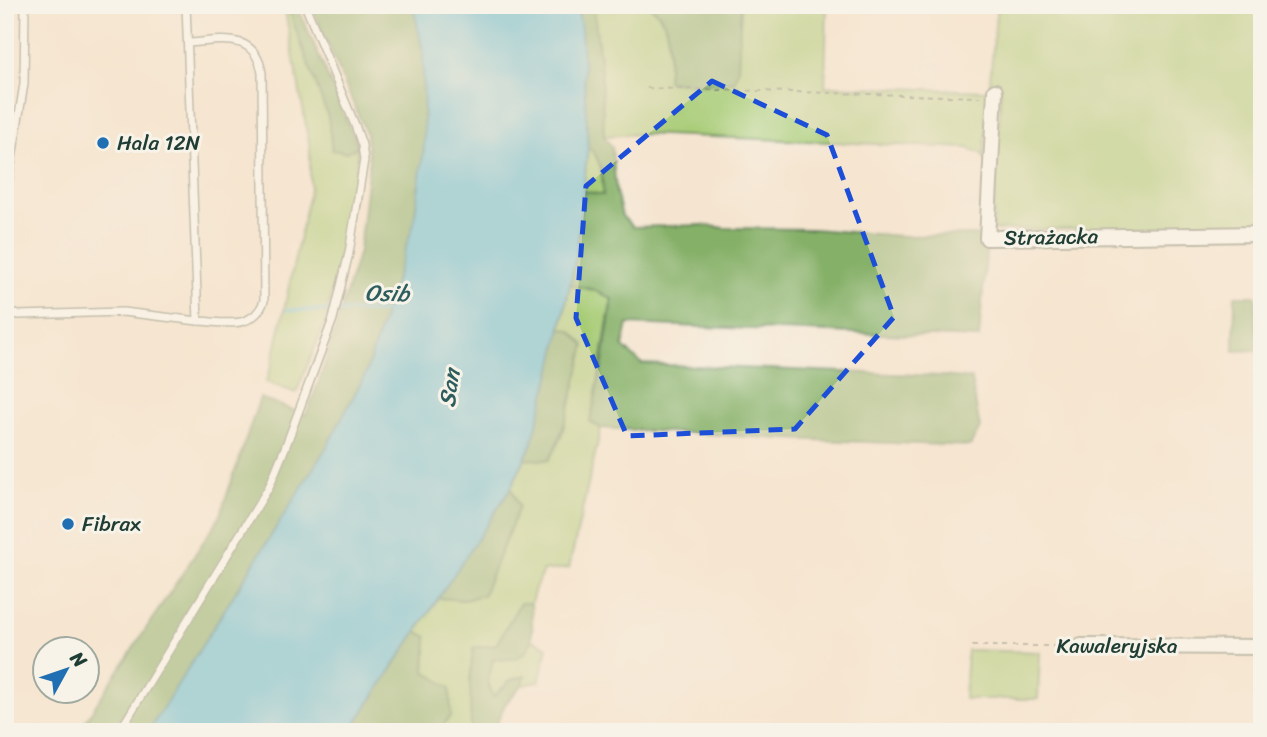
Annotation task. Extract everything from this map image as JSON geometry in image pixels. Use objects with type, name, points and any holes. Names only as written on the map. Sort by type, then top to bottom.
[{"type":"street","name":"Strażacka","points":[[995,94],[987,238],[1262,234]]},
{"type":"street","name":"Kawaleryjska","points":[[1081,646],[1262,648]]},
{"type":"lane","points":[[5,201],[24,84],[25,5]]},
{"type":"lane","points":[[186,5],[198,321]]},
{"type":"lane","points":[[119,732],[269,487],[337,304],[358,206],[364,160],[355,125],[305,5]]},
{"type":"lane","points":[[5,312],[19,315],[123,312],[198,321],[241,322],[260,312],[264,301],[260,60],[246,44],[235,40],[188,43]]},
{"type":"path","points":[[647,88],[995,94]]},
{"type":"path","name":"Kawaleryjska","points":[[972,646],[1081,646]]},
{"type":"highlighted area","points":[[712,81],[827,135],[894,317],[795,429],[627,436],[576,318],[586,186]]},
{"type":"green space","points":[[284,5],[287,5],[328,117],[332,150],[346,152],[358,147],[354,192],[324,326],[296,393],[266,382],[273,361],[310,189],[310,147]]},
{"type":"green space","points":[[287,5],[297,5],[358,147],[346,152],[332,150],[328,117]]},
{"type":"green space","points":[[311,5],[413,5],[423,51],[424,147],[414,222],[366,373],[326,448],[148,732],[78,732],[95,706],[102,706],[102,696],[219,518],[260,398],[306,415],[321,376],[359,251],[369,163],[366,133]]},
{"type":"green space","points":[[577,5],[593,5],[600,60],[604,136],[612,147],[616,192],[622,216],[633,227],[702,225],[725,228],[813,229],[900,236],[976,235],[987,242],[979,338],[628,324],[623,347],[642,364],[971,379],[980,428],[970,446],[601,428],[590,422],[604,357],[612,299],[594,290],[570,285],[583,191],[603,195],[599,163],[588,147],[581,28]]},
{"type":"green space","points":[[593,5],[646,5],[655,10],[668,38],[667,80],[740,11],[741,5],[827,5],[825,86],[989,91],[984,158],[981,153],[968,148],[641,134],[604,136],[600,60]]},
{"type":"green space","points":[[646,5],[741,5],[738,69],[734,82],[692,84],[667,81],[669,49],[666,28],[662,18]]},
{"type":"green space","points":[[997,5],[1262,5],[1262,227],[993,230],[1001,87],[989,91]]},
{"type":"green space","points":[[588,147],[599,163],[603,195],[583,191]]},
{"type":"green space","points":[[570,285],[594,290],[612,299],[590,422],[601,428],[569,568],[543,571],[531,603],[520,604],[496,645],[471,732],[437,732],[451,716],[425,671],[427,637],[417,631],[438,598],[464,600],[483,595],[519,507],[511,488],[525,459],[549,460],[561,438],[585,345],[571,331],[561,328]]},
{"type":"green space","points":[[1235,296],[1256,296],[1256,350],[1234,351]]},
{"type":"green space","points":[[561,328],[571,331],[585,345],[570,404],[549,460],[525,459],[532,443]]},
{"type":"green space","points":[[511,488],[519,507],[483,595],[464,600],[438,598]]},
{"type":"green space","points":[[520,603],[531,603],[530,645],[518,657],[493,659],[488,682],[493,697],[511,680],[525,676],[522,685],[505,704],[493,732],[471,732],[470,680],[473,648],[496,645]]},
{"type":"green space","points":[[417,631],[427,637],[425,671],[450,688],[451,716],[437,732],[350,732]]},
{"type":"green space","points":[[533,640],[548,647],[539,682],[522,685],[524,676],[511,680],[492,698],[488,682],[493,659],[524,654]]},
{"type":"green space","points":[[967,650],[1040,652],[1038,699],[964,699]]},
{"type":"water","name":"San","points":[[413,5],[577,5],[581,28],[588,147],[576,256],[552,369],[532,443],[511,488],[350,732],[148,732],[326,448],[366,373],[414,222],[424,147],[423,51]]},
{"type":"waterway","name":"Osib","points":[[287,310],[387,312]]},
{"type":"place","name":"Hala 12N","points":[[103,143]]},
{"type":"place","name":"Fibrax","points":[[68,524]]}]
